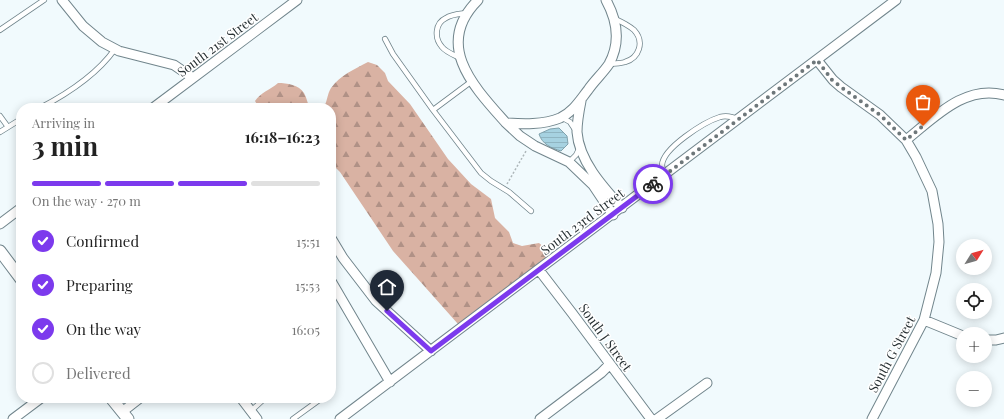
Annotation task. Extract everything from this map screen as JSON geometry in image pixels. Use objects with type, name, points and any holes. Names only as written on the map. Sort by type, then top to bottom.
[{"type":"street","points":[[62,0],[76,19],[96,38],[116,49],[174,65],[194,78]]},
{"type":"street","name":"South 21st Street","points":[[161,103],[297,0]]},
{"type":"street","points":[[478,0],[467,13],[459,34],[458,46],[464,69],[506,123],[520,136],[535,146],[569,162],[593,185],[613,214]]},
{"type":"street","points":[[506,123],[533,123],[561,117],[572,109],[581,99],[609,64],[614,54],[617,31],[615,19],[606,0]]},
{"type":"street","name":"South 23rd Street","points":[[340,419],[622,208],[896,0]]},
{"type":"street","name":"South G Street","points":[[817,60],[832,80],[880,115],[906,140],[932,191],[938,224],[939,242],[936,273],[924,320],[872,419]]},
{"type":"street","points":[[906,140],[953,103],[963,98],[977,93],[1004,94]]},
{"type":"street","points":[[581,99],[577,132],[580,147],[586,160],[609,194],[622,208]]},
{"type":"street","points":[[0,224],[16,212]]},
{"type":"street","points":[[336,246],[343,258],[376,301],[431,351]]},
{"type":"street","points":[[0,251],[16,272]]},
{"type":"street","name":"South J Street","points":[[539,270],[651,419]]},
{"type":"street","points":[[336,289],[390,382]]},
{"type":"street","points":[[924,320],[956,333]]},
{"type":"street","points":[[992,339],[1004,338]]},
{"type":"street","points":[[540,419],[601,372],[608,366],[609,363]]},
{"type":"street","points":[[657,419],[706,383]]},
{"type":"street","points":[[13,419],[34,403]]},
{"type":"street","points":[[115,403],[125,415],[136,403]]},
{"type":"street","points":[[245,403],[257,419]]},
{"type":"lane","points":[[0,30],[44,0]]},
{"type":"lane","points":[[460,58],[450,54],[442,47],[437,40],[437,30],[440,21],[447,16],[467,13]]},
{"type":"lane","points":[[609,64],[625,62],[635,57],[640,49],[640,39],[634,31],[626,24],[615,19]]},
{"type":"lane","points":[[385,40],[393,54],[433,110],[481,173],[532,211]]},
{"type":"lane","points":[[49,103],[64,94],[99,68],[116,49]]},
{"type":"lane","points":[[433,110],[472,81]]},
{"type":"lane","points":[[0,116],[8,127]]},
{"type":"lane","points":[[665,174],[662,164],[666,154],[673,146],[692,132],[721,117],[728,116],[738,119]]},
{"type":"lane","points":[[561,117],[570,122],[577,132]]},
{"type":"lane","points":[[0,132],[16,121]]},
{"type":"lane","points":[[569,162],[580,147]]},
{"type":"lane","points":[[251,411],[260,403]]},
{"type":"lane","points":[[293,419],[315,403]]},
{"type":"path","points":[[504,189],[527,150]]},
{"type":"green space","points":[[368,62],[377,65],[385,73],[388,81],[410,104],[448,159],[471,184],[491,199],[495,218],[509,232],[513,243],[522,246],[539,243],[548,253],[547,258],[458,324],[393,251],[336,168],[336,103],[325,103],[331,88],[339,79]]},
{"type":"green space","points":[[278,83],[289,84],[302,90],[308,103],[256,103],[255,101],[260,95]]},
{"type":"water","points":[[559,128],[567,136],[568,144],[561,151],[547,145],[539,134],[550,129]]},
{"type":"way so far","points":[[653,184],[758,103],[817,60],[832,80],[880,115],[906,140],[923,126]]},
{"type":"route","points":[[387,311],[431,351],[653,184]]}]
